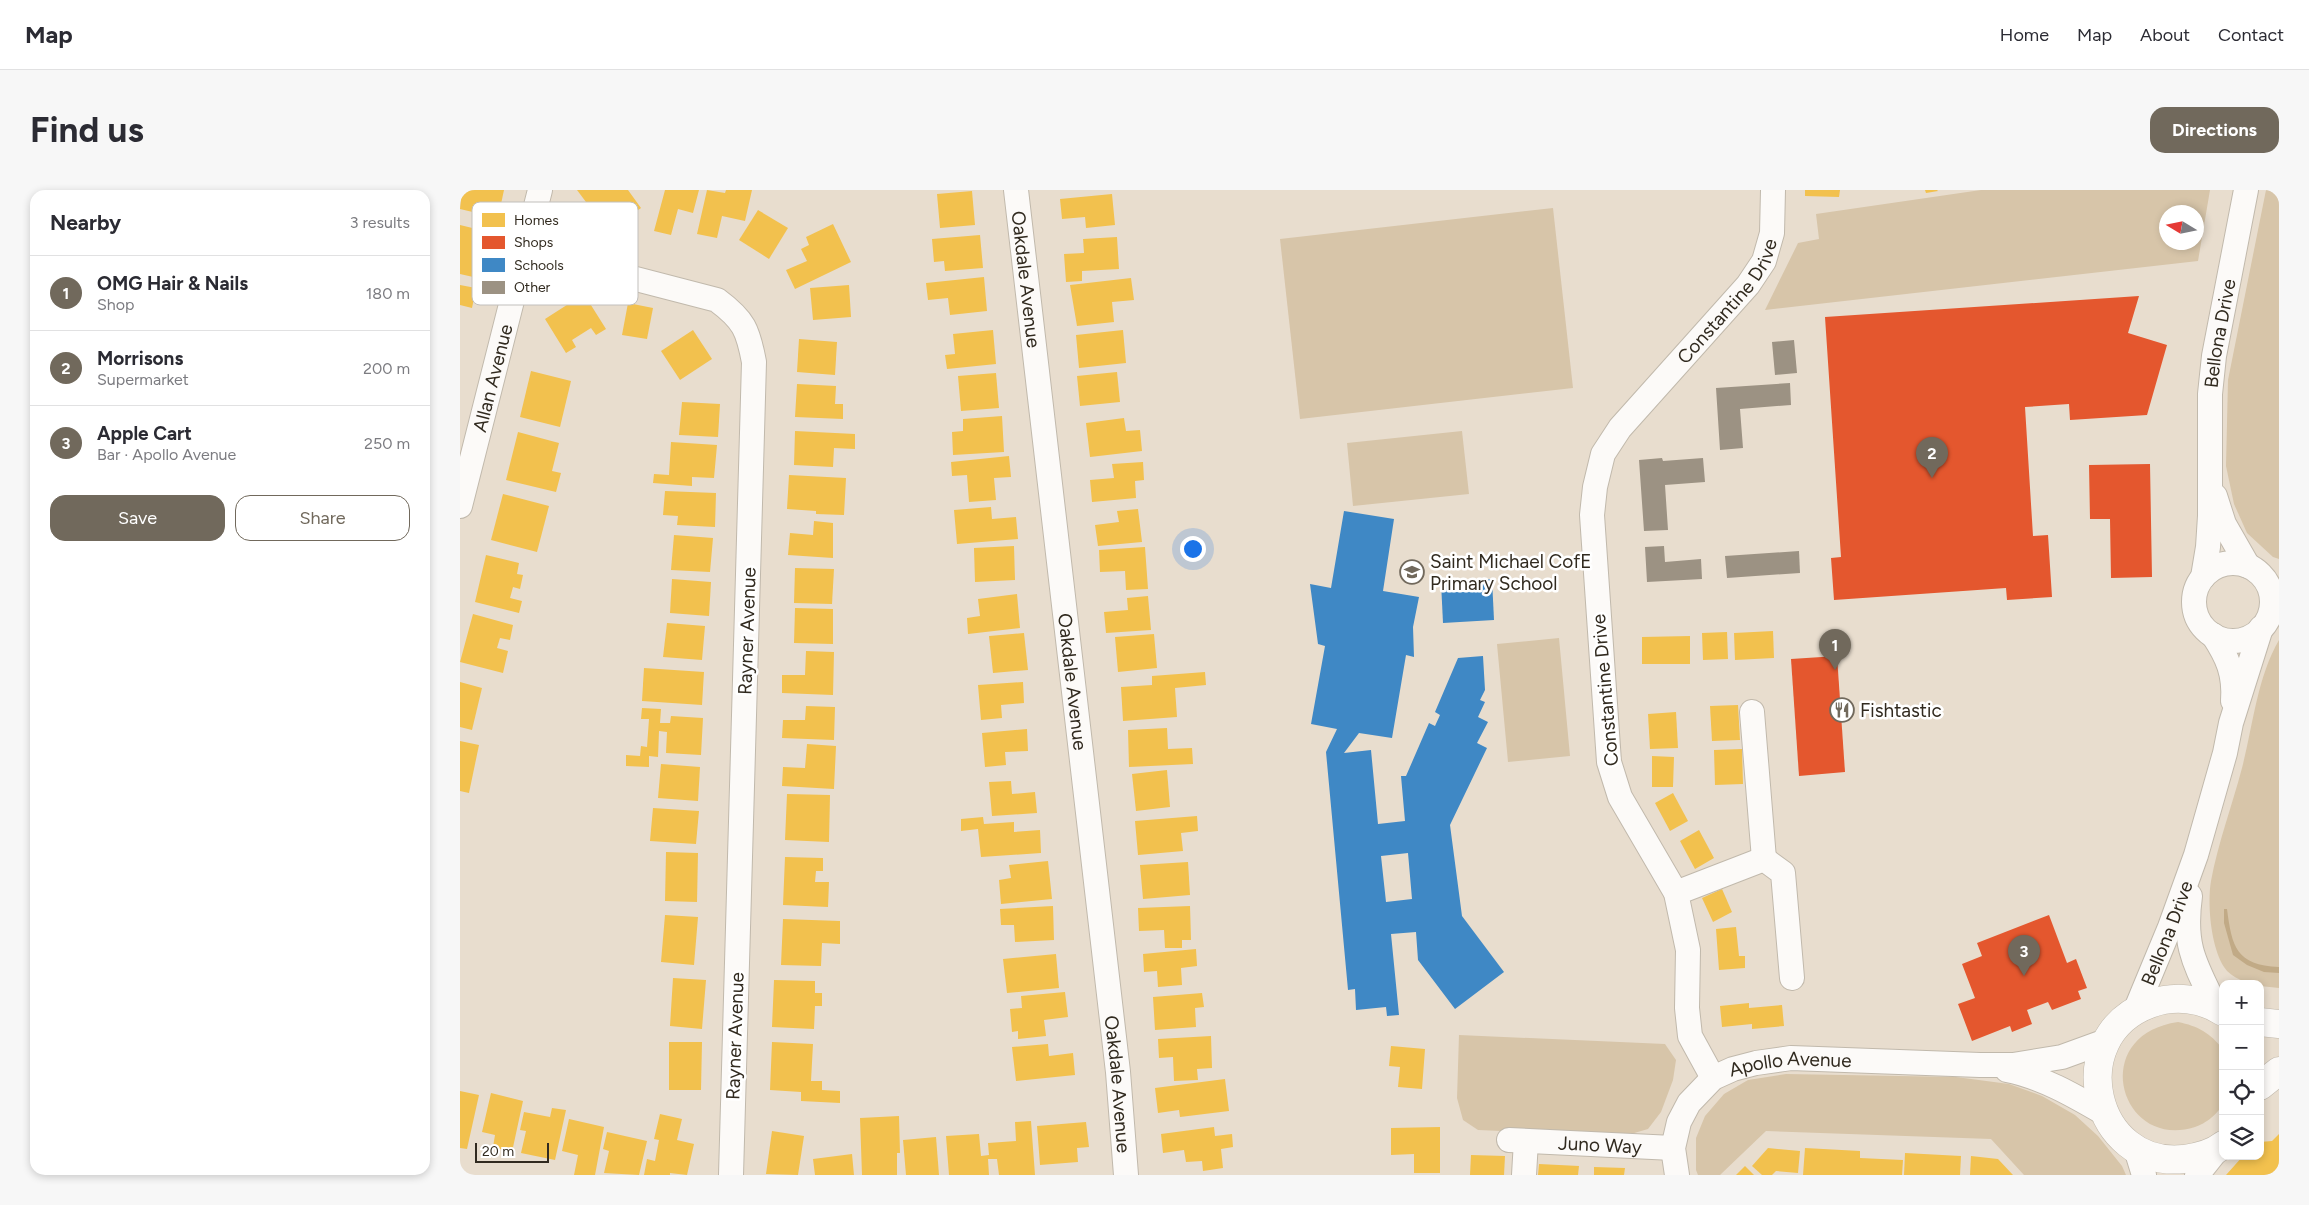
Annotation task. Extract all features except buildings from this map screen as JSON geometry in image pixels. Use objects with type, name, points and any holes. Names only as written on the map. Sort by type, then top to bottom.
[{"type":"street","name":"Oakdale Avenue","points":[[1016,190],[1118,1072],[1126,1175]]},
{"type":"street","name":"Constantine Drive","points":[[1713,1078],[1690,1036],[1687,1008],[1688,950],[1676,893],[1620,797],[1609,762],[1592,515],[1594,487],[1603,454],[1620,428],[1748,285],[1764,261],[1772,233],[1773,190]]},
{"type":"street","name":"Bellona Drive","points":[[2136,1009],[2170,927],[2196,855],[2225,754],[2231,723],[2234,684],[2227,657],[2213,635],[2203,627],[2196,615],[2194,602],[2196,589],[2203,577],[2208,547],[2211,478],[2210,404],[2214,356],[2246,190]]},
{"type":"street","name":"Rayner Avenue","points":[[638,280],[717,300],[734,313],[749,335],[754,362],[731,1175]]},
{"type":"street","name":"Allan Avenue","points":[[460,506],[510,305]]},
{"type":"street","name":"Bellona Drive","points":[[2211,478],[2224,524],[2248,566],[2258,572],[2266,582],[2271,594],[2270,612],[2261,628],[2231,723]]},
{"type":"street","points":[[2203,577],[2212,569],[2223,564],[2236,563],[2248,566]]},
{"type":"street","points":[[2213,635],[2225,640],[2238,640],[2251,636],[2261,628]]},
{"type":"street","points":[[1752,712],[1764,859],[1783,873],[1792,978]]},
{"type":"street","name":"Bellona Drive","points":[[2196,855],[2186,923],[2192,957],[2219,1010]]},
{"type":"street","points":[[1676,893],[1764,859]]},
{"type":"street","points":[[2219,1010],[2190,999],[2162,999],[2136,1009],[2119,1023],[2106,1041],[2100,1055],[2097,1084],[2104,1113],[2118,1133],[2136,1149],[2156,1157],[2176,1160],[2197,1157],[2219,1147]]},
{"type":"street","points":[[2264,1022],[2279,1024]]},
{"type":"street","name":"Apollo Avenue","points":[[1677,1175],[1673,1148],[1679,1122],[1689,1103],[1713,1078],[1756,1063],[1791,1058],[1980,1065],[2043,1062],[2106,1041]]},
{"type":"street","name":"Apollo Avenue","points":[[1980,1065],[2038,1079],[2060,1088],[2104,1113]]},
{"type":"street","points":[[2264,1083],[2279,1071]]},
{"type":"street","name":"Juno Way","points":[[1524,1175],[1517,1141],[1673,1148]]},
{"type":"street","points":[[2197,1175],[2219,1148]]},
{"type":"street","points":[[2136,1149],[2144,1175]]},
{"type":"shaded area","points":[[1981,190],[2210,190],[2204,226],[2204,205],[2159,205],[2159,250],[2200,250],[2198,261],[1765,310],[1798,243],[1819,239],[1816,214]]},
{"type":"shaded area","points":[[2266,190],[2279,190],[2279,559],[2273,557],[2247,533],[2234,504],[2226,466],[2228,380]]},
{"type":"shaded area","points":[[1553,208],[1573,388],[1300,419],[1280,239]]},
{"type":"shaded area","points":[[1462,431],[1469,494],[1353,506],[1347,443]]},
{"type":"shaded area","points":[[1559,638],[1570,756],[1508,762],[1497,644]]},
{"type":"shaded area","points":[[2279,640],[2279,988],[2264,986],[2264,980],[2241,980],[2227,971],[2216,948],[2210,913],[2210,890],[2214,867],[2242,768],[2256,702],[2265,670]]},
{"type":"shaded area","points":[[2224,909],[2227,909],[2231,934],[2239,952],[2253,962],[2279,967],[2279,973],[2264,972],[2247,965],[2233,955],[2224,923]]},
{"type":"shaded area","points":[[2178,1022],[2203,1031],[2219,1045],[2219,1110],[2212,1118],[2195,1127],[2169,1130],[2148,1123],[2133,1108],[2124,1088],[2124,1067],[2132,1047],[2150,1031]]},
{"type":"shaded area","points":[[1459,1035],[1665,1044],[1676,1060],[1673,1080],[1661,1112],[1648,1129],[1624,1136],[1478,1130],[1463,1120],[1457,1098]]},
{"type":"shaded area","points":[[1786,1074],[1956,1077],[2009,1084],[2042,1096],[2075,1115],[2098,1136],[2122,1166],[2126,1175],[2024,1175],[1991,1139],[1766,1131],[1720,1175],[1698,1175],[1696,1170],[1696,1138],[1705,1116],[1724,1094],[1748,1080]]},
{"type":"place","name":"Morrisons","points":[[1932,478]]},
{"type":"place","name":"Saint Michael CofE Primary School","points":[[1412,572]]},
{"type":"place","name":"OMG Hair & Nails","points":[[1835,670]]},
{"type":"place","name":"Fishtastic","points":[[1842,710]]},
{"type":"place","name":"Apple Cart","points":[[2024,976]]}]
